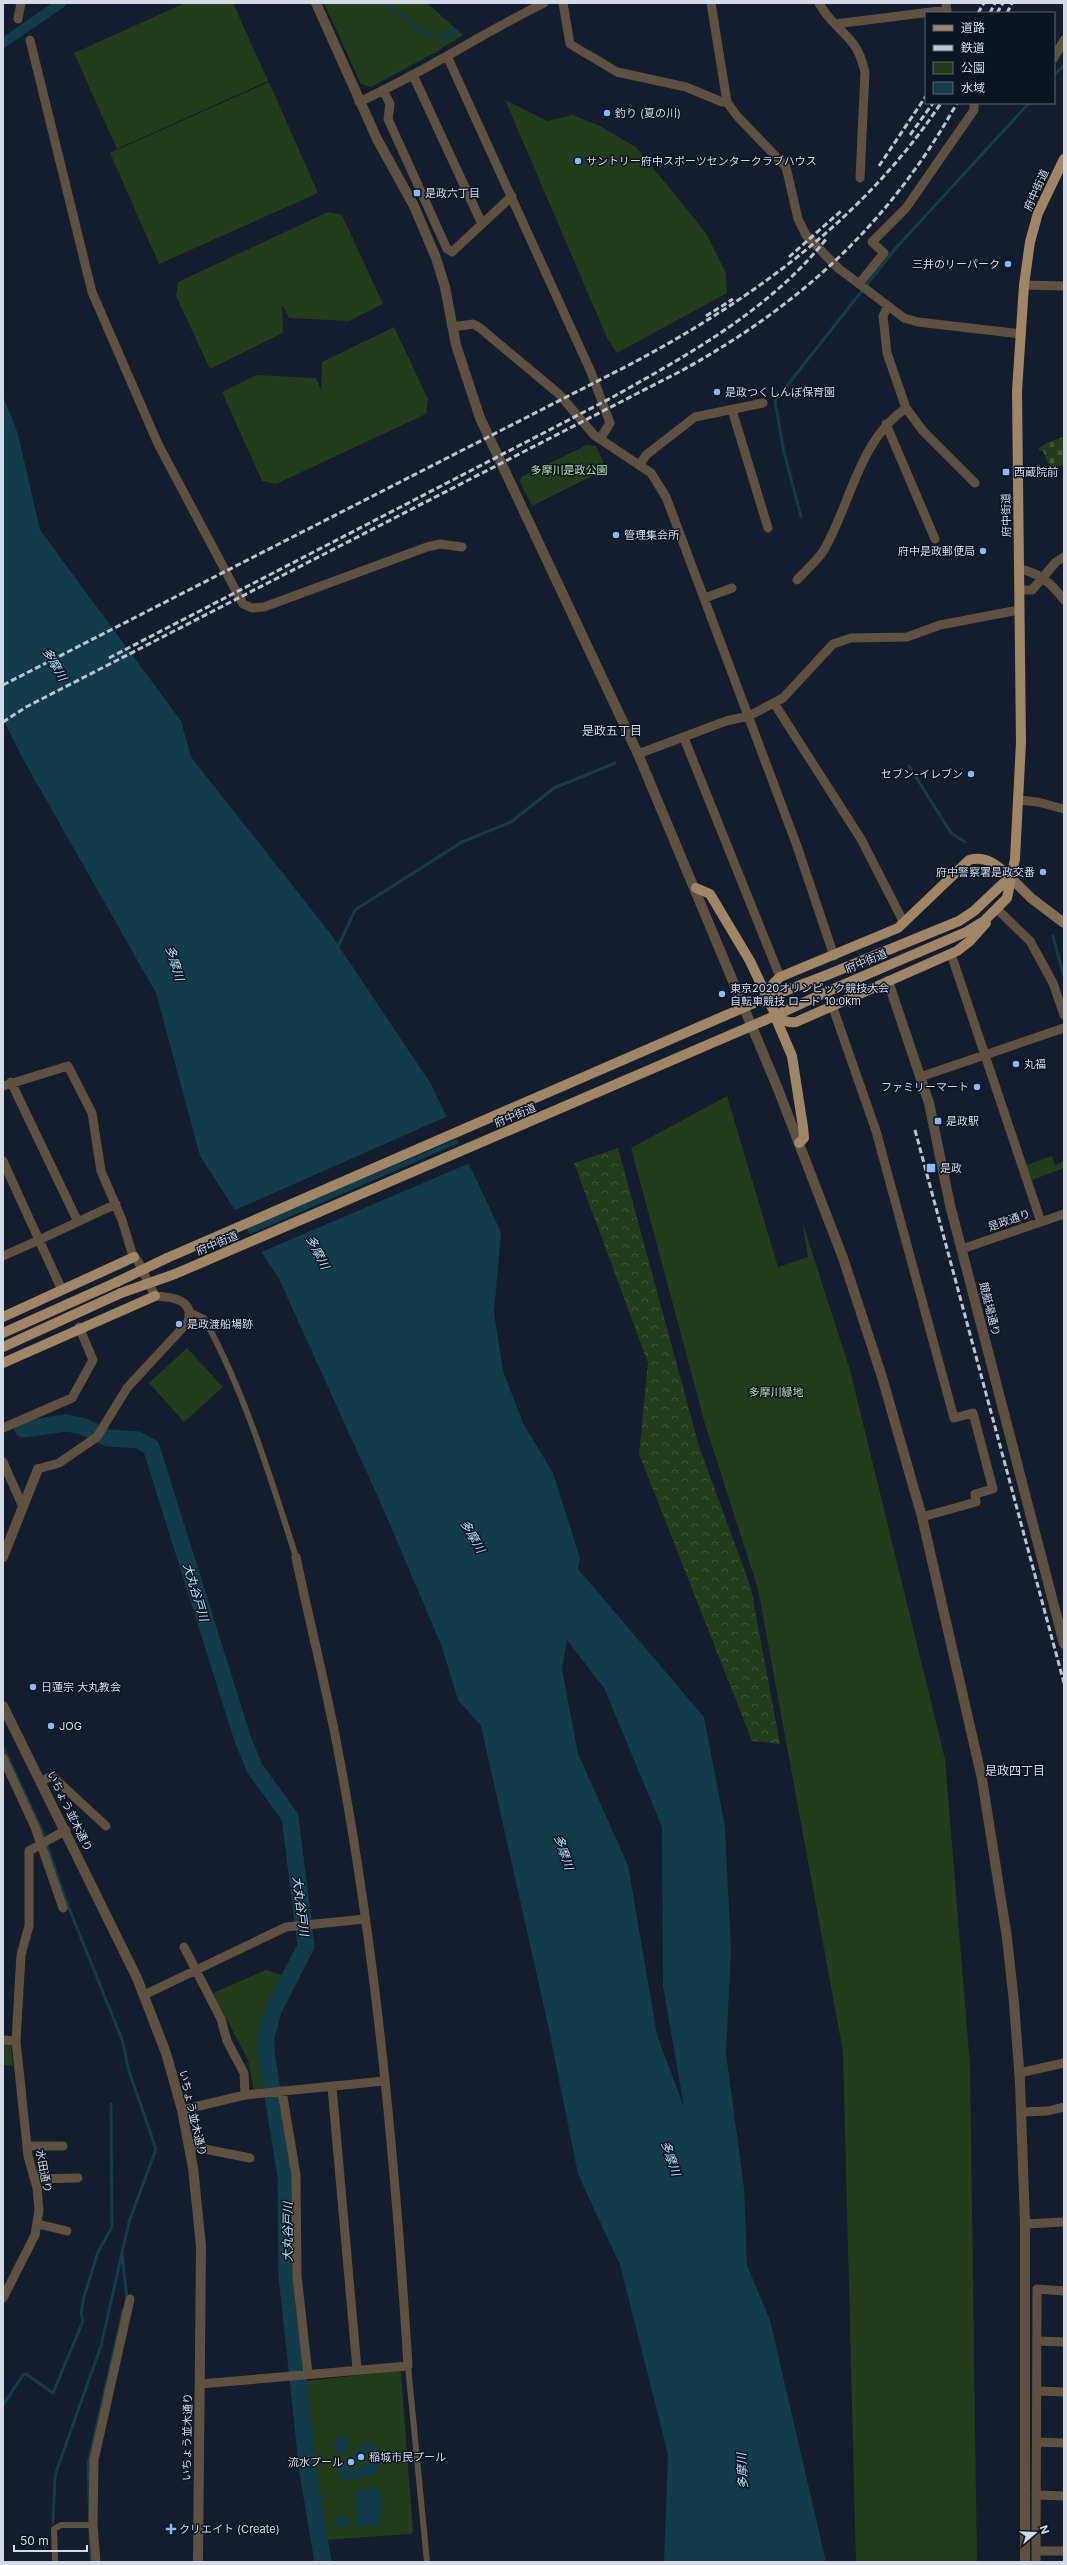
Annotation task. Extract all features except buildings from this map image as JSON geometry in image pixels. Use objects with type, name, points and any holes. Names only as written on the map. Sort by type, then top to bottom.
[{"type":"main road","name":"府中街道","points":[[3,1347],[121,1293],[200,1264],[957,936],[974,927],[1007,898],[1010,877],[1015,859],[1021,742],[1017,421],[1024,285],[1030,242],[1038,213],[1064,159]]},
{"type":"main road","points":[[756,974],[765,981],[777,980],[898,928],[959,868],[969,860],[979,858],[991,862],[1010,877],[1031,898],[1064,923]]},
{"type":"main road","name":"府中街道","points":[[3,1333],[117,1282],[191,1246],[743,1008],[959,921],[974,910],[1010,877]]},
{"type":"main road","points":[[696,888],[710,894],[756,974],[772,1016],[792,1056],[804,1138],[799,1143]]},
{"type":"main road","points":[[786,1042],[790,1029],[796,1022],[888,980],[951,954],[970,941],[994,911]]},
{"type":"main road","points":[[765,1000],[777,980]]},
{"type":"main road","points":[[772,1016],[785,1021],[796,1022]]},
{"type":"main road","points":[[3,1317],[134,1257]]},
{"type":"main road","points":[[3,1363],[79,1327],[155,1296]]},
{"type":"street","points":[[18,19],[21,3]]},
{"type":"street","points":[[316,3],[359,102],[424,228],[443,281],[452,327],[480,418],[638,754],[696,888],[743,1008],[799,1143],[845,1266],[882,1378],[922,1516],[960,1674],[988,1813],[1007,1938],[1019,2073],[1025,2224],[1025,2562]]},
{"type":"street","points":[[359,102],[413,75],[499,25],[544,3]]},
{"type":"street","points":[[564,3],[570,44],[617,72],[686,87],[722,102],[727,102]]},
{"type":"street","points":[[710,3],[727,102],[737,116],[786,167],[798,219],[806,235],[829,260],[904,318],[918,322],[1021,334]]},
{"type":"street","points":[[819,3],[824,13],[852,41],[861,57],[865,72],[860,178]]},
{"type":"street","points":[[931,12],[947,10],[946,3]]},
{"type":"street","points":[[834,24],[925,13]]},
{"type":"street","points":[[30,40],[92,292],[158,444],[243,604],[252,608],[264,607],[427,547],[440,544],[462,547]]},
{"type":"street","points":[[1055,56],[1064,40]]},
{"type":"street","points":[[447,56],[591,372],[610,423],[600,439]]},
{"type":"street","points":[[413,75],[482,224]]},
{"type":"street","points":[[383,90],[390,104],[388,119],[447,249],[452,252],[512,196]]},
{"type":"street","points":[[863,286],[884,253],[872,242],[906,208],[974,110],[974,104]]},
{"type":"street","points":[[1024,285],[1064,286]]},
{"type":"street","points":[[888,306],[883,316],[887,352],[906,408],[923,431],[976,483]]},
{"type":"street","points":[[452,327],[473,324],[480,328],[559,394],[580,421],[600,439],[640,464],[651,473],[666,497],[749,716],[834,956]]},
{"type":"street","points":[[640,464],[646,455],[695,417],[763,403]]},
{"type":"street","points":[[797,580],[823,551],[874,441],[886,424],[906,408]]},
{"type":"street","points":[[732,410],[768,528]]},
{"type":"street","points":[[886,424],[935,539]]},
{"type":"street","points":[[1019,590],[1032,590],[1042,576],[1064,557]]},
{"type":"street","points":[[1018,569],[1042,576],[1064,600]]},
{"type":"street","points":[[705,598],[732,588]]},
{"type":"street","points":[[638,754],[726,721],[749,716],[783,698],[833,644],[851,638],[907,637],[940,625],[1019,610]]},
{"type":"street","points":[[774,703],[861,839],[904,922]]},
{"type":"street","points":[[684,738],[777,980]]},
{"type":"street","points":[[1019,800],[1038,802],[1064,809]]},
{"type":"street","points":[[994,911],[1030,941],[1053,983],[1064,1015]]},
{"type":"street","points":[[951,954],[1041,1222]]},
{"type":"street","name":"競艇場通り","points":[[888,980],[920,1077],[962,1249],[1064,1644]]},
{"type":"street","points":[[832,1006],[876,1131],[954,1418],[973,1414],[993,1489],[975,1494],[976,1502],[922,1516]]},
{"type":"street","points":[[920,1077],[1064,1028]]},
{"type":"street","points":[[3,1557],[38,1469],[59,1464],[99,1433],[127,1388],[188,1322],[189,1311],[185,1304],[177,1298],[155,1296],[139,1263],[134,1257],[116,1204],[101,1171],[92,1113],[68,1066],[7,1084],[78,1222]]},
{"type":"street","points":[[3,1161],[62,1290]]},
{"type":"street","points":[[3,1256],[116,1204]]},
{"type":"street","name":"是政通り","points":[[962,1249],[1064,1214]]},
{"type":"street","points":[[189,1311],[204,1318],[233,1378],[257,1440],[296,1557],[337,1745],[364,1919],[384,2081],[399,2225],[408,2366],[427,2562]]},
{"type":"street","points":[[3,1428],[72,1398],[92,1360],[79,1327]]},
{"type":"street","points":[[3,1462],[23,1507]]},
{"type":"street","name":"いちょう並木通り","points":[[3,1706],[66,1830],[144,1995],[164,2048],[182,2110],[189,2146],[201,2246],[198,2562]]},
{"type":"street","points":[[3,1758],[22,1796],[41,1842],[63,1908]]},
{"type":"street","points":[[42,1781],[52,1776],[106,1826]]},
{"type":"street","points":[[41,1842],[66,1830]]},
{"type":"street","name":"水田通り","points":[[3,2298],[35,2235],[38,2224],[39,2210],[35,2179],[27,2146],[16,2041],[21,1955],[29,1926],[29,1851],[41,1842]]},
{"type":"street","points":[[144,1995],[286,1928],[364,1919]]},
{"type":"street","points":[[184,1947],[221,2019],[227,2041],[244,2073],[245,2095]]},
{"type":"street","points":[[3,2040],[16,2041]]},
{"type":"street","points":[[1019,2073],[1064,2063]]},
{"type":"street","points":[[182,2110],[245,2095],[384,2081]]},
{"type":"street","points":[[332,2087],[357,2369]]},
{"type":"street","points":[[281,2092],[296,2175],[297,2276],[306,2374]]},
{"type":"street","points":[[1021,2112],[1048,2111],[1064,2107]]},
{"type":"street","points":[[27,2146],[63,2146]]},
{"type":"street","points":[[189,2146],[250,2158]]},
{"type":"street","points":[[35,2179],[78,2178]]},
{"type":"street","points":[[1025,2224],[1064,2222]]},
{"type":"street","points":[[38,2224],[66,2231]]},
{"type":"street","points":[[1036,2562],[1037,2289],[1064,2291]]},
{"type":"street","points":[[96,2562],[92,2525],[94,2460],[130,2299]]},
{"type":"street","points":[[1037,2341],[1064,2342]]},
{"type":"street","points":[[200,2384],[357,2369],[408,2366]]},
{"type":"street","points":[[1037,2391],[1064,2392]]},
{"type":"street","points":[[1036,2442],[1064,2443]]},
{"type":"street","points":[[1036,2495],[1064,2496]]},
{"type":"street","points":[[55,2562],[54,2529],[61,2525],[92,2525]]},
{"type":"street","points":[[1036,2550],[1064,2551]]},
{"type":"green space","points":[[185,3],[233,3],[268,81],[117,149],[74,53]]},
{"type":"green space","points":[[324,3],[427,3],[463,35],[436,52],[371,87],[361,84]]},
{"type":"green space","points":[[269,82],[318,193],[159,264],[110,153]]},
{"type":"green space","points":[[505,100],[547,121],[573,115],[600,126],[636,147],[706,233],[726,273],[727,293],[617,353],[608,340]]},
{"type":"green space","points":[[328,212],[342,215],[383,304],[349,321],[289,318],[282,305],[283,333],[210,369],[176,296],[178,282]]},
{"type":"green space","points":[[394,327],[428,399],[426,414],[276,484],[262,481],[222,392],[256,375],[316,378],[321,390],[322,362]]},
{"type":"green space","points":[[1064,437],[1064,465],[1051,469],[1043,451],[1038,449],[1048,442]]},
{"type":"green space","name":"多摩川是政公園","points":[[587,445],[596,446],[606,469],[532,506],[520,482],[521,477]]},
{"type":"green space","name":"多摩川緑地","points":[[727,1096],[778,1267],[808,1257],[802,1221],[850,1370],[945,1759],[970,2065],[977,2562],[856,2562],[843,2052],[758,1589],[705,1424],[631,1148]]},
{"type":"green space","points":[[618,1148],[699,1446],[751,1588],[780,1744],[752,1741],[639,1454],[648,1363],[574,1163]]},
{"type":"green space","points":[[1052,1156],[1055,1165],[1064,1161],[1064,1168],[1032,1180],[1026,1165]]},
{"type":"green space","points":[[187,1348],[223,1387],[184,1422],[149,1383]]},
{"type":"green space","points":[[266,1970],[287,1977],[273,2004],[266,2030],[264,2057],[267,2087],[254,2090],[248,2060],[213,1993]]},
{"type":"green space","points":[[3,2043],[11,2045],[13,2066],[3,2065]]},
{"type":"green space","name":"稲城市民プール","points":[[399,2371],[401,2373],[413,2532],[411,2534],[323,2540],[305,2381]]},
{"type":"water","points":[[452,26],[459,32],[441,42],[439,41],[442,32],[447,33]]},
{"type":"water","name":"多摩川","points":[[3,396],[18,434],[40,530],[181,721],[191,757],[330,933],[431,1084],[501,1232],[494,1312],[503,1371],[523,1423],[553,1473],[580,1558],[578,1569],[704,1717],[725,1827],[731,1950],[726,2053],[744,2188],[747,2265],[770,2320],[826,2562],[664,2562],[668,2454],[620,2265],[578,2174],[548,2025],[481,1726],[458,1700],[442,1647],[382,1506],[279,1279],[200,1156],[156,993],[23,759],[3,719]],"holes":[[[567,1640],[604,1688],[662,1827],[663,1986],[684,2107],[657,2035],[628,1865],[578,1754],[562,1669]]]},
{"type":"water","points":[[343,2436],[347,2438],[349,2446],[342,2454],[338,2454],[334,2445],[338,2437]]},
{"type":"water","name":"流水プール","points":[[364,2443],[373,2444],[376,2446],[381,2456],[381,2465],[375,2471],[376,2473],[355,2481],[354,2478],[346,2480],[340,2478],[337,2472],[342,2462],[348,2461]],"holes":[[[365,2452],[372,2453],[373,2462],[345,2472],[343,2470],[358,2462]]]},
{"type":"water","points":[[380,2488],[382,2513],[379,2513],[380,2526],[358,2527],[355,2490]]},
{"type":"water","points":[[350,2517],[350,2526],[336,2527],[336,2518]]},
{"type":"pier","points":[[448,1116],[459,1138],[245,1229],[233,1211]]},
{"type":"pier","points":[[461,1142],[470,1163],[259,1253],[248,1235]]},
{"type":"waterway","points":[[3,43],[61,3]]},
{"type":"waterway","points":[[386,3],[419,30],[432,35]]},
{"type":"waterway","points":[[1055,74],[1064,65]]},
{"type":"waterway","points":[[801,517],[784,452],[775,401],[895,249],[1028,104]]},
{"type":"waterway","points":[[337,949],[355,910],[462,842],[511,822],[554,788],[615,763]]},
{"type":"waterway","points":[[909,766],[951,833],[965,842]]},
{"type":"waterway","points":[[1053,936],[1064,977]]},
{"type":"waterway","name":"大丸谷戸川","points":[[23,1429],[66,1423],[82,1426],[108,1438],[138,1440],[151,1447],[243,1740],[255,1769],[290,1817],[306,1946],[273,2011],[266,2037],[266,2053],[286,2176],[287,2276],[308,2472],[323,2562]]},
{"type":"waterway","points":[[3,1747],[42,1831],[65,1898],[123,2042],[128,2068],[156,2149],[129,2222],[101,2346],[55,2475],[53,2523]]},
{"type":"waterway","points":[[3,2405],[23,2375],[26,2374],[53,2393],[83,2321],[81,2313],[84,2297],[98,2252],[112,2227],[111,2104]]},
{"type":"waterway","points":[[122,2253],[127,2299]]},
{"type":"waterway","points":[[91,2562],[88,2464],[123,2310]]},
{"type":"railway","points":[[979,12],[984,3]]},
{"type":"railway","points":[[990,12],[995,3]]},
{"type":"railway","points":[[998,12],[1003,3]]},
{"type":"railway","points":[[1008,12],[1012,3]]},
{"type":"railway","points":[[879,166],[925,97]]},
{"type":"railway","points":[[910,135],[932,104]]},
{"type":"railway","points":[[3,685],[629,365],[718,313],[761,285],[802,254],[840,220],[877,184],[910,145],[940,104]]},
{"type":"railway","points":[[3,722],[26,707],[681,371],[725,345],[765,318],[803,289],[839,257],[872,223],[902,186],[931,146],[956,104]]},
{"type":"railway","points":[[789,257],[841,211]]},
{"type":"railway","points":[[109,658],[611,398],[669,365],[727,328],[754,308],[780,287],[805,263],[827,238]]},
{"type":"railway","points":[[706,316],[733,299]]},
{"type":"railway","points":[[915,1130],[1064,1683]]},
{"type":"place","name":"釣り (夏の川)","points":[[607,113]]},
{"type":"place","name":"サントリー府中スポーツセンタークラブハウス","points":[[578,161]]},
{"type":"place","name":"是政六丁目","points":[[417,193]]},
{"type":"place","name":"三井のリーパーク","points":[[1008,264]]},
{"type":"place","name":"是政つくしんぼ保育園","points":[[717,392]]},
{"type":"place","name":"西蔵院前","points":[[1006,472]]},
{"type":"place","name":"管理集会所","points":[[616,535]]},
{"type":"place","name":"府中是政郵便局","points":[[983,551]]},
{"type":"place","name":"セブン-イレブン","points":[[971,774]]},
{"type":"place","name":"府中警察署是政交番","points":[[1043,872]]},
{"type":"place","name":"東京2020オリンピック競技大会 自転車競技 ロード 10.0km","points":[[722,994]]},
{"type":"place","name":"丸福","points":[[1016,1064]]},
{"type":"place","name":"ファミリーマート","points":[[977,1087]]},
{"type":"place","name":"是政駅","points":[[938,1121]]},
{"type":"place","name":"是政","points":[[931,1168]]},
{"type":"place","name":"是政渡船場跡","points":[[179,1324]]},
{"type":"place","name":"日蓮宗 大丸教会","points":[[33,1687]]},
{"type":"place","name":"JOG","points":[[51,1726]]},
{"type":"place","name":"稲城市民プール","points":[[361,2457]]},
{"type":"place","name":"流水プール","points":[[351,2462]]},
{"type":"place","name":"クリエイト (Create)","points":[[171,2529]]},
{"type":"district","name":"是政五丁目","points":[[612,730]]},
{"type":"district","name":"是政四丁目","points":[[1015,1770]]}]
